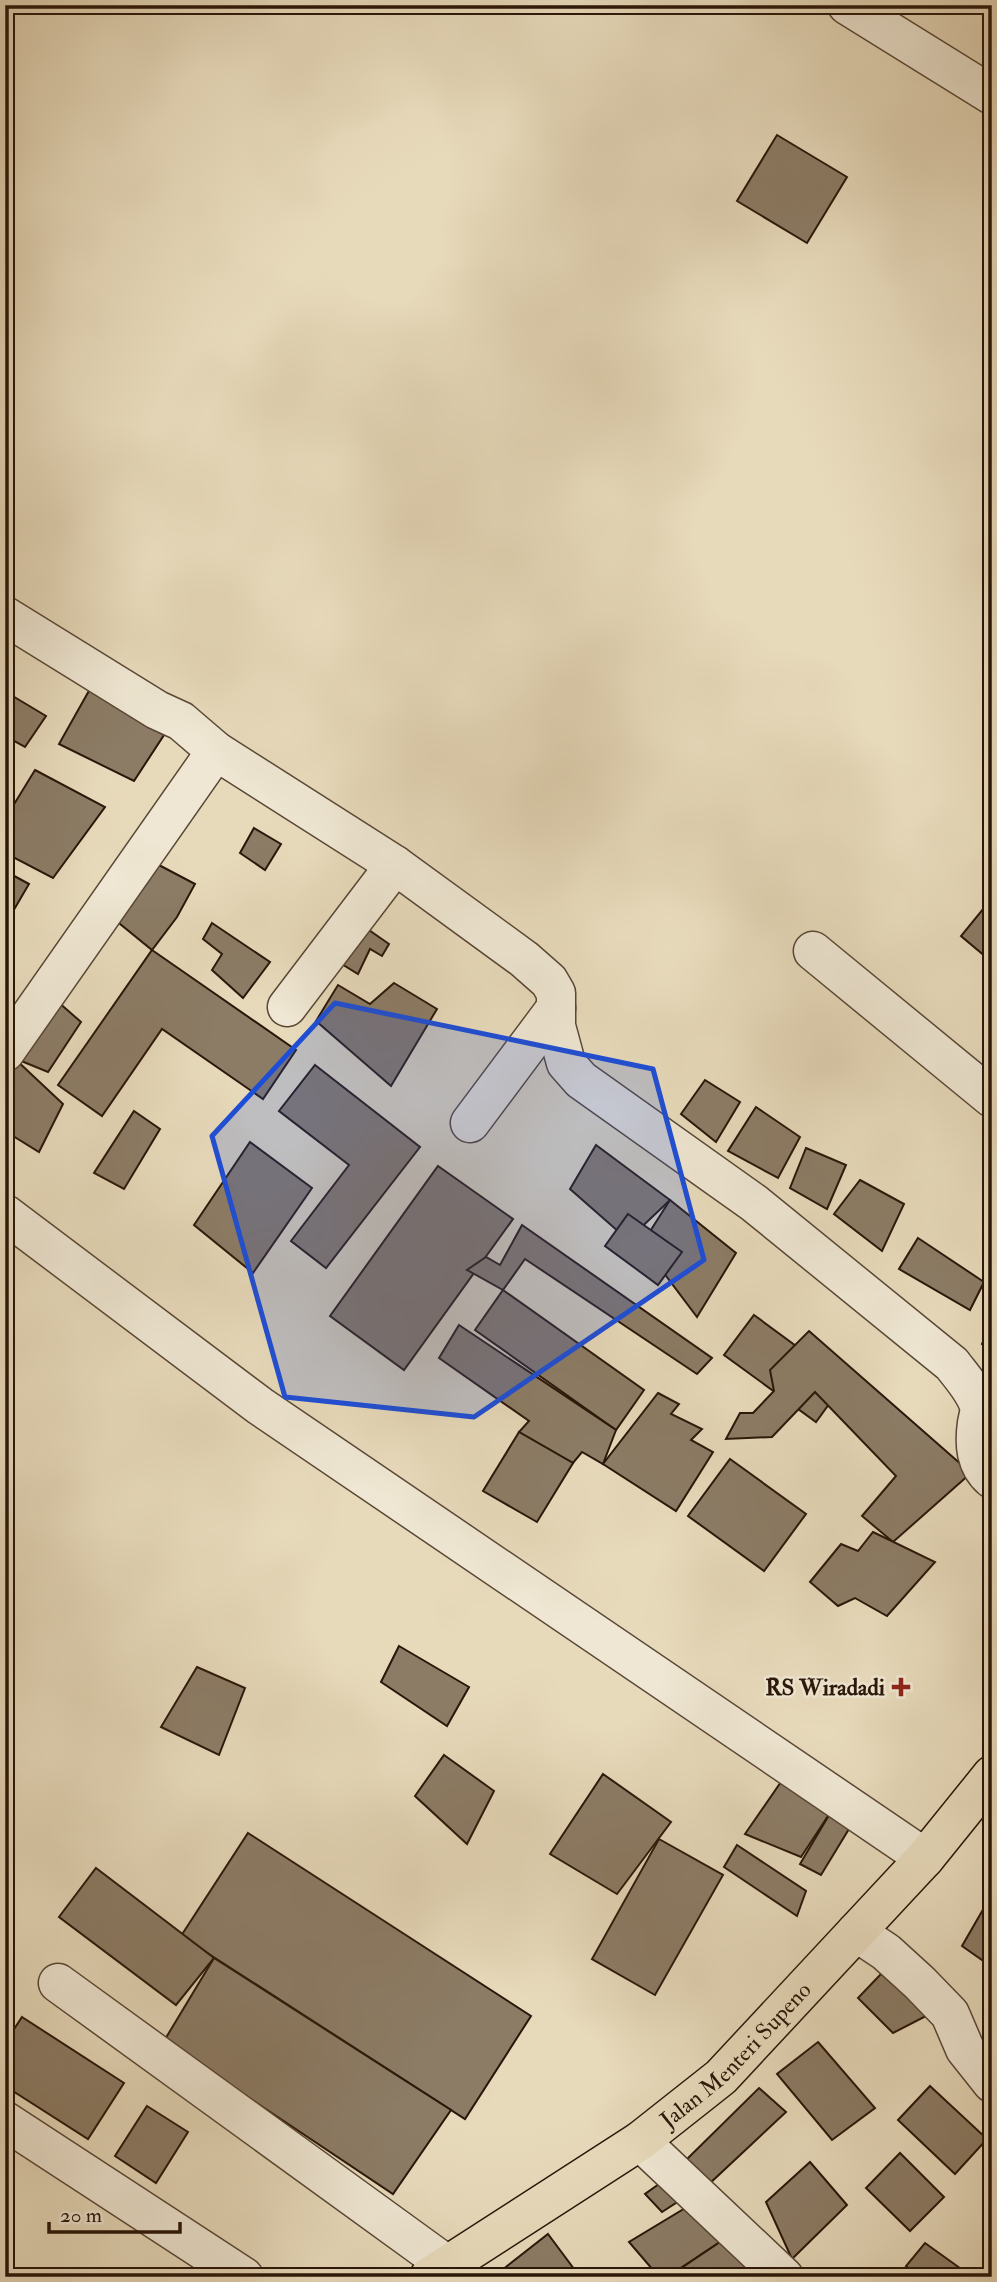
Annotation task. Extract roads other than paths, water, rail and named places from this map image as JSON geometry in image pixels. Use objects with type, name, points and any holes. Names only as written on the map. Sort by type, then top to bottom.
[{"type":"main road","name":"Jalan Menteri Supeno","points":[[438,2271],[640,2141],[721,2077],[925,1858],[992,1775]]},
{"type":"street","points":[[847,5],[992,95]]},
{"type":"street","points":[[5,616],[134,696],[181,721],[216,751],[395,865],[524,959],[549,981],[556,993],[556,1026],[566,1063],[582,1080],[754,1203],[952,1364],[980,1407],[975,1438],[976,1455],[985,1473],[992,1479]]},
{"type":"street","points":[[5,1052],[216,751]]},
{"type":"street","points":[[287,1007],[395,865]]},
{"type":"street","points":[[813,951],[992,1098]]},
{"type":"street","points":[[470,1123],[556,1008]]},
{"type":"street","points":[[5,1214],[260,1406],[925,1858]]},
{"type":"street","points":[[856,1932],[886,1952],[950,2014],[965,2049],[992,2083]]},
{"type":"street","points":[[58,1983],[438,2271]]},
{"type":"street","points":[[5,2121],[244,2277]]},
{"type":"street","points":[[640,2141],[784,2277]]},
{"type":"place","name":"RS Wiradadi","points":[[901,1687]]}]
